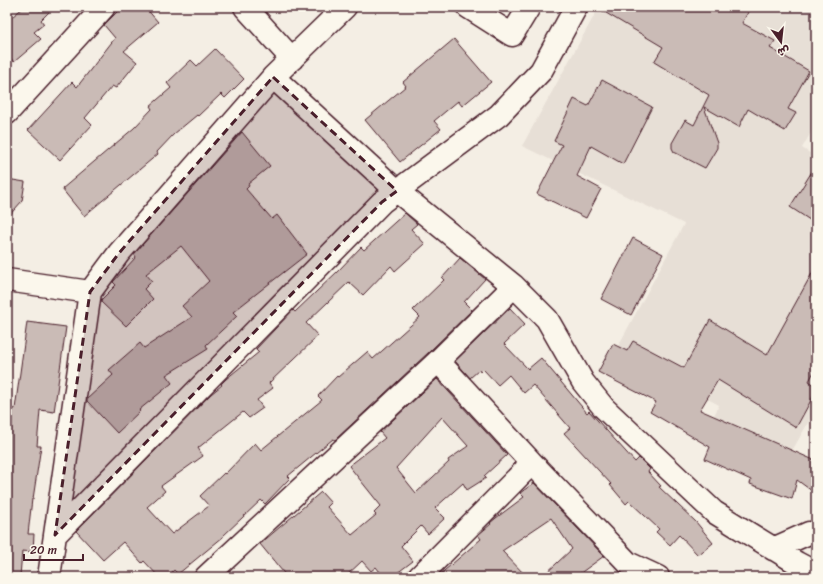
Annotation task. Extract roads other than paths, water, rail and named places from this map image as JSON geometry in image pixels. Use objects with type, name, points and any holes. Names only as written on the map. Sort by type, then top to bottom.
[{"type":"street","points":[[7,113],[104,7]]},
{"type":"street","points":[[245,7],[292,59]]},
{"type":"street","points":[[49,577],[90,292],[119,253],[273,77],[345,7]]},
{"type":"street","points":[[468,7],[512,35],[529,7]]},
{"type":"street","points":[[55,535],[376,208],[499,115],[541,70],[576,7]]},
{"type":"street","points":[[273,77],[397,191],[514,286],[547,319],[583,382],[604,408],[714,512],[773,549],[816,573]]},
{"type":"street","points":[[7,280],[90,292]]},
{"type":"street","points":[[206,577],[438,361],[514,286]]},
{"type":"street","points":[[438,361],[532,463],[621,570],[658,577]]},
{"type":"street","points":[[419,577],[532,463]]},
{"type":"street","points":[[773,549],[809,533],[816,533]]}]
